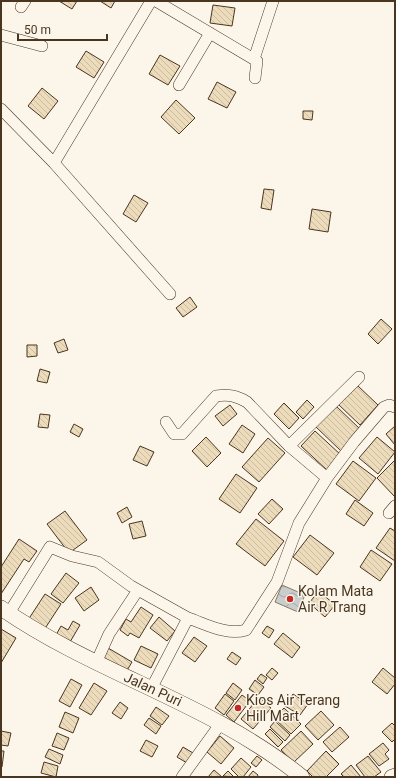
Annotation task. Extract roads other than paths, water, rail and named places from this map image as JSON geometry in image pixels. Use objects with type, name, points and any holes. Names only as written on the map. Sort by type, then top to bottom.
[{"type":"street","points":[[54,163],[151,1]]},
{"type":"street","points":[[254,59],[273,1]]},
{"type":"street","points":[[162,3],[257,61],[255,78]]},
{"type":"street","points":[[179,85],[210,33]]},
{"type":"street","points":[[1,35],[42,46]]},
{"type":"street","points":[[1,109],[54,163],[170,294]]},
{"type":"street","points":[[289,446],[359,377]]},
{"type":"street","points":[[166,422],[174,434],[182,434],[216,396],[229,394],[247,402],[289,446],[328,478]]},
{"type":"street","points":[[5,610],[50,547],[72,556],[98,562],[138,590],[188,618],[223,630],[238,632],[246,630],[277,582],[299,523],[328,478],[363,431],[384,408],[389,405],[395,407]]},
{"type":"street","points":[[96,663],[109,634],[138,590]]},
{"type":"street","name":"Jalan Puri","points":[[5,610],[96,663],[152,688],[221,723],[282,761],[302,777]]},
{"type":"street","points":[[152,688],[188,618]]},
{"type":"street","points":[[182,777],[221,723]]},
{"type":"water","name":"Kolam Mata Air R Trang","points":[[282,585],[305,595],[298,612],[275,602]]},
{"type":"place","name":"Kolam Mata Air R Trang","points":[[290,599]]},
{"type":"place","name":"Kios Air Terang Hill Mart","points":[[238,708]]}]
